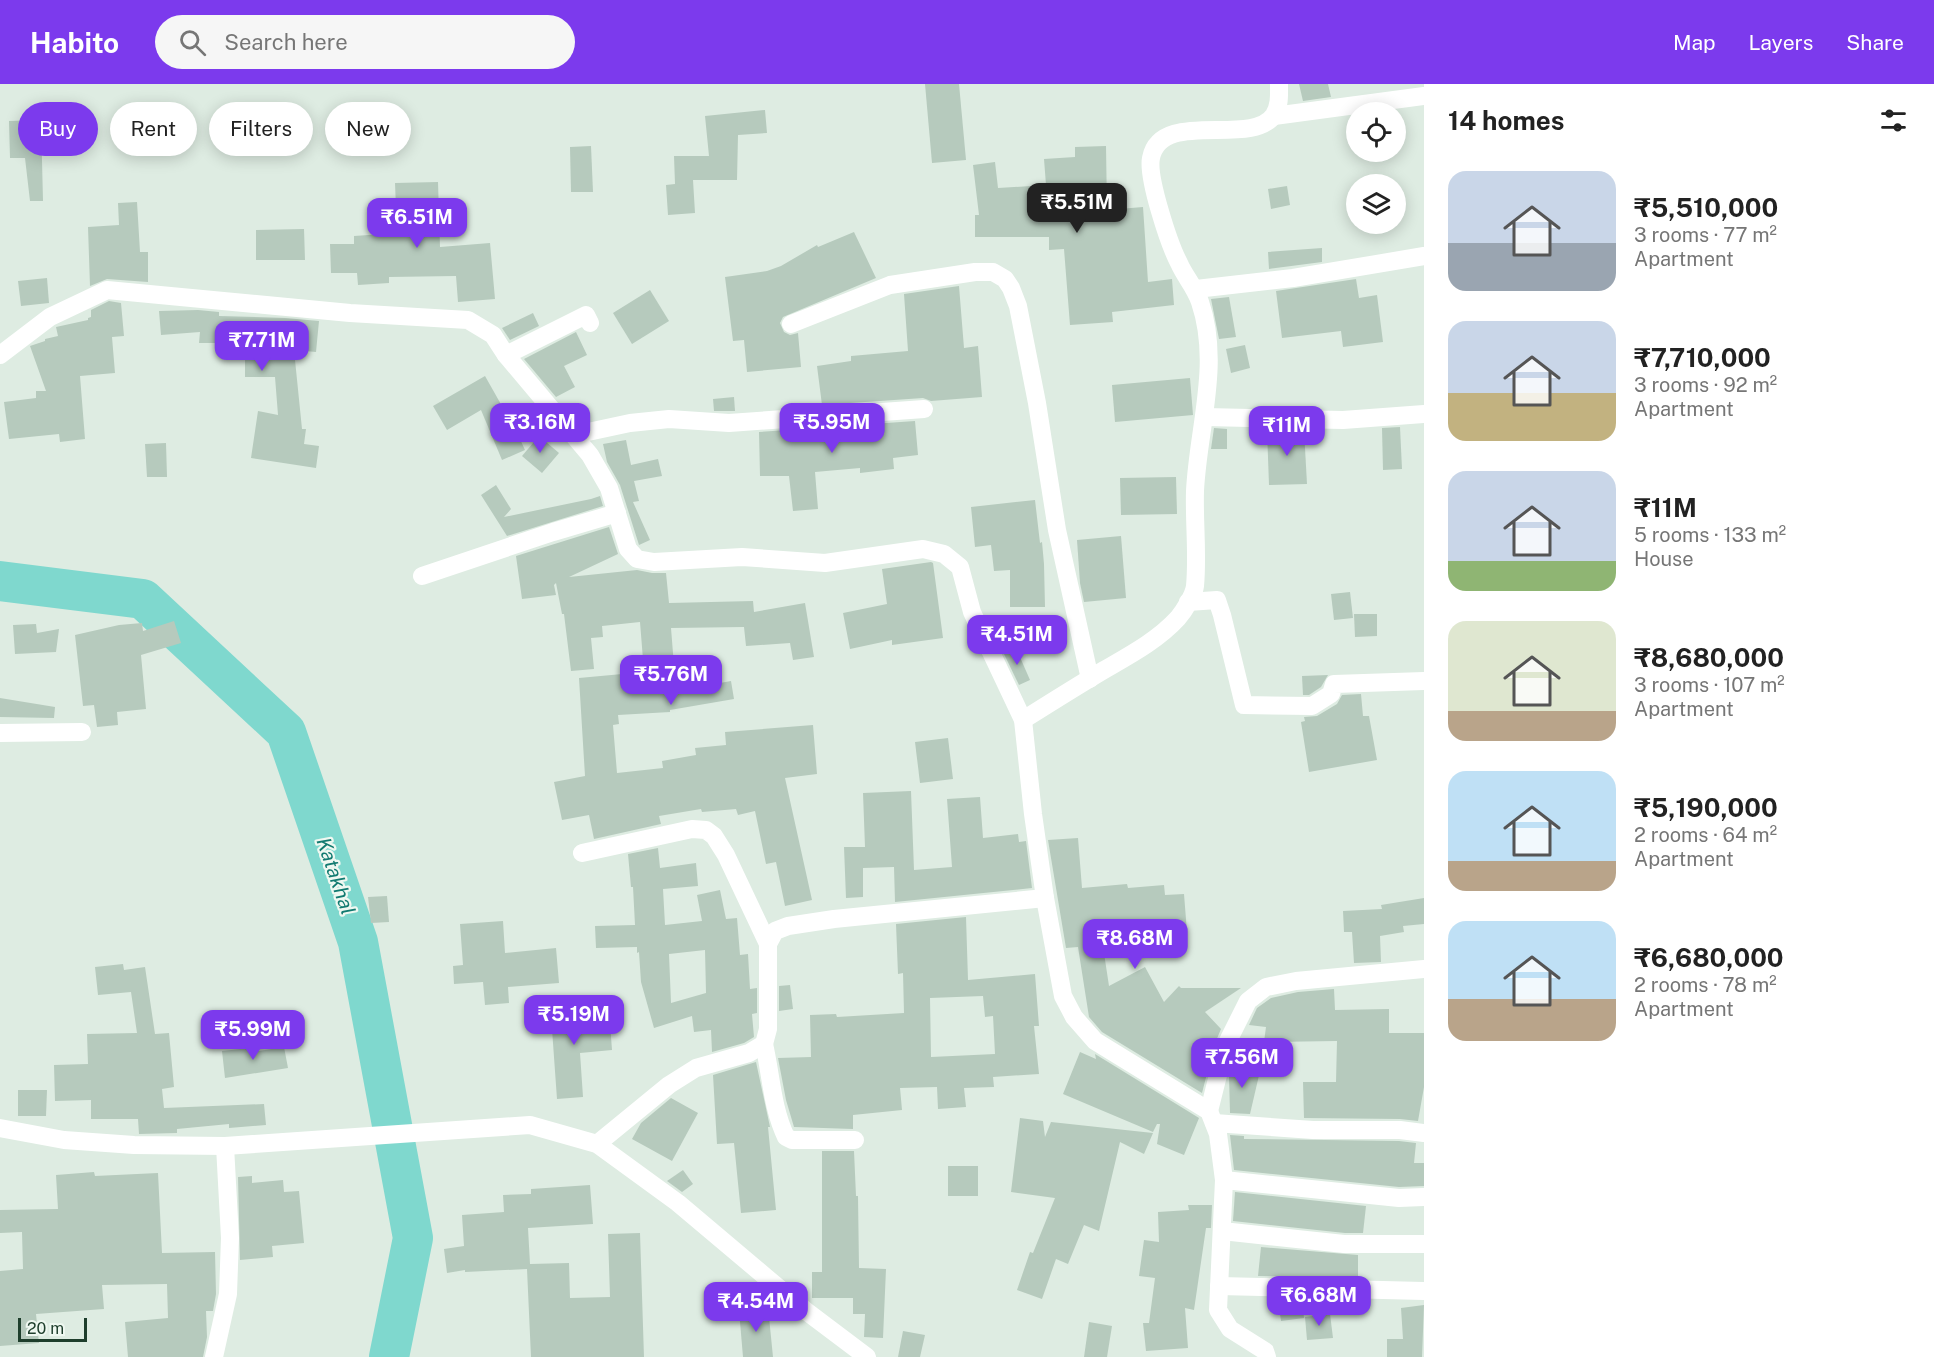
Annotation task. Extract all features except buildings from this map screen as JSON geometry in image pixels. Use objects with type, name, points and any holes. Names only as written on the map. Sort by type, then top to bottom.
[{"type":"street","points":[[1274,116],[1280,100],[1278,84]]},
{"type":"street","points":[[1023,720],[1144,646],[1179,617],[1195,589],[1197,457],[1205,417],[1209,345],[1207,322],[1196,289],[1179,264],[1166,231],[1154,189],[1150,159],[1157,143],[1170,134],[1258,126],[1274,116],[1424,96]]},
{"type":"street","points":[[1196,289],[1293,278],[1424,256]]},
{"type":"street","points":[[791,324],[890,285],[975,272],[993,272],[1005,279],[1018,306],[1037,403],[1057,530],[1090,679]]},
{"type":"street","points":[[0,356],[50,317],[106,290],[350,313],[468,320],[493,335],[506,356],[590,455],[609,488],[628,549],[637,559],[654,562],[742,558],[825,563],[923,549],[944,554],[960,567],[972,612],[1023,720],[1045,898],[1063,996],[1074,1017],[1095,1041],[1211,1117],[1313,1130],[1400,1130],[1424,1133]]},
{"type":"street","points":[[506,356],[586,315],[590,323]]},
{"type":"street","points":[[574,435],[630,423],[669,419],[729,423],[924,409]]},
{"type":"street","points":[[1205,417],[1344,420],[1424,414]]},
{"type":"street","points":[[422,576],[617,513]]},
{"type":"street","points":[[1188,602],[1217,600],[1244,705],[1312,706],[1331,694],[1335,684],[1424,681]]},
{"type":"street","points":[[0,733],[82,732]]},
{"type":"street","points":[[582,853],[692,829],[706,830],[714,836],[726,855],[768,944],[768,1029],[764,1044],[770,1067],[773,1096],[786,1137],[792,1140],[855,1140]]},
{"type":"street","points":[[768,944],[775,931],[788,926],[834,918],[1045,898]]},
{"type":"street","points":[[1267,1357],[1265,1351],[1230,1329],[1218,1310],[1224,1180],[1218,1134],[1211,1117],[1225,1047],[1248,1001],[1266,987],[1296,981],[1424,969]]},
{"type":"street","points":[[597,1144],[669,1084],[696,1068],[748,1053],[764,1044]]},
{"type":"street","points":[[0,1128],[64,1140],[134,1145],[225,1146],[530,1125],[597,1144],[678,1203],[806,1311],[867,1357]]},
{"type":"street","points":[[214,1357],[228,1294],[230,1238],[225,1146]]},
{"type":"street","points":[[1224,1180],[1399,1198],[1424,1197]]},
{"type":"street","points":[[1222,1231],[1344,1244],[1424,1244]]},
{"type":"street","points":[[1219,1286],[1424,1291]]},
{"type":"waterway","name":"Katakhal","points":[[0,581],[143,599],[286,732],[358,942],[413,1238],[389,1357]]}]
